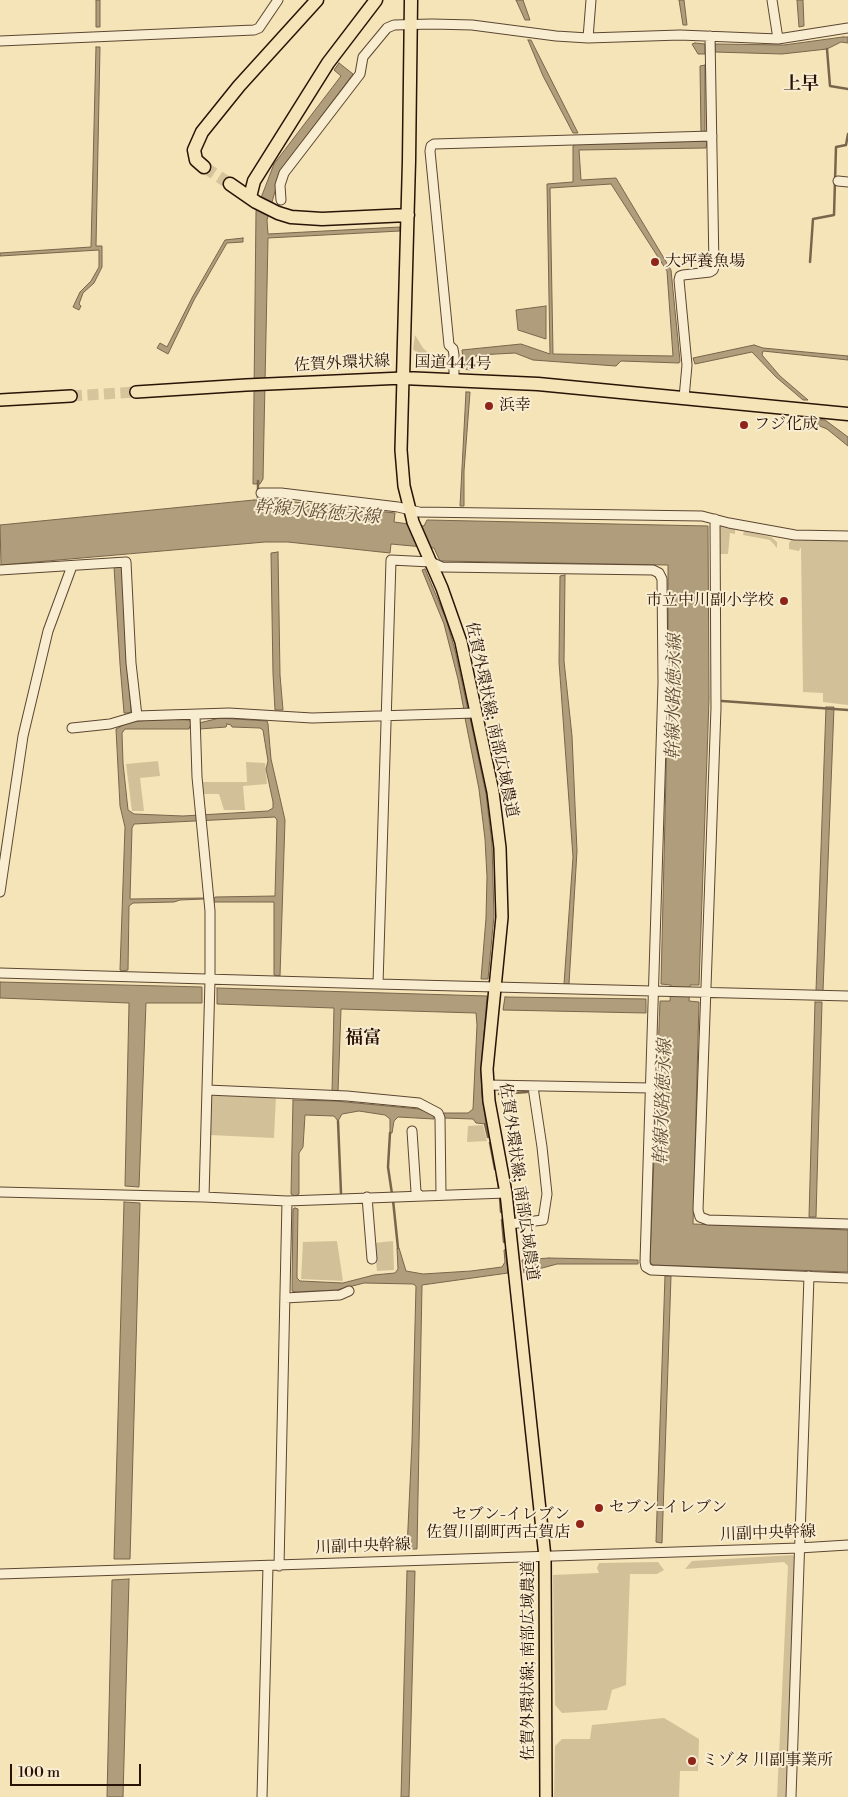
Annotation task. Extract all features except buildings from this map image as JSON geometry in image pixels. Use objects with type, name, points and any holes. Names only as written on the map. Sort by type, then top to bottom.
[{"type":"highway","points":[[204,167],[196,160],[194,150],[202,132],[239,86],[317,0]]},
{"type":"highway","points":[[250,197],[254,181],[328,63],[376,0]]},
{"type":"highway","name":"国道444号","points":[[411,0],[408,215],[403,378],[538,384],[848,414]]},
{"type":"highway","points":[[230,184],[278,213],[291,217],[305,219],[408,215]]},
{"type":"main road","name":"佐賀外環状線","points":[[136,392],[403,378],[401,450],[404,486],[413,522],[426,551]]},
{"type":"main road","points":[[0,400],[71,396]]},
{"type":"main road","name":"佐賀外環状線; 南部広域農道","points":[[426,551],[442,588],[461,642],[475,713],[494,792],[500,848],[502,916],[487,1069],[489,1101],[506,1193],[545,1557],[546,1797]]},
{"type":"street","points":[[0,41],[254,30],[259,28],[278,0]]},
{"type":"street","points":[[588,38],[591,0]]},
{"type":"street","points":[[772,0],[778,39]]},
{"type":"street","points":[[281,200],[280,186],[284,173],[360,74],[363,57],[386,28],[394,25],[472,25],[556,36],[588,38],[710,36],[778,39],[848,28]]},
{"type":"street","points":[[684,398],[687,365],[679,280],[680,276],[710,272],[714,267],[710,36]]},
{"type":"street","points":[[454,380],[454,355],[453,349],[449,345],[431,146],[434,144],[712,136]]},
{"type":"street","points":[[260,493],[291,494],[398,507],[419,512],[702,516],[795,535],[848,536]]},
{"type":"street","points":[[715,518],[716,708],[698,1210],[700,1217],[708,1220],[848,1224]]},
{"type":"street","points":[[378,984],[390,560],[431,562],[442,567],[653,570],[659,573],[662,579],[663,683],[644,1262],[650,1270],[848,1278]]},
{"type":"street","points":[[0,570],[126,562],[131,663],[138,716]]},
{"type":"street","points":[[0,892],[23,736],[48,631],[72,566]]},
{"type":"street","points":[[72,728],[110,724],[138,716],[195,722],[229,713],[312,718],[475,713]]},
{"type":"street","points":[[195,722],[200,813],[209,904],[210,980],[204,1197]]},
{"type":"street","points":[[0,973],[488,986],[495,988],[848,996]]},
{"type":"street","points":[[488,1085],[651,1088]]},
{"type":"street","points":[[509,1224],[543,1220],[547,1194],[533,1087]]},
{"type":"street","points":[[208,1090],[347,1096],[419,1103],[438,1113],[440,1118],[441,1195]]},
{"type":"street","points":[[412,1131],[416,1192],[420,1196]]},
{"type":"street","points":[[0,1192],[287,1201],[506,1193]]},
{"type":"street","points":[[367,1197],[372,1260]]},
{"type":"street","points":[[279,1566],[287,1201]]},
{"type":"street","points":[[791,1797],[809,1276]]},
{"type":"street","points":[[286,1298],[340,1295],[349,1291]]},
{"type":"street","name":"川副中央幹線","points":[[0,1574],[545,1557],[848,1545]]},
{"type":"street","points":[[262,1797],[268,1566]]},
{"type":"shaded area","points":[[415,335],[423,348],[445,368],[431,368],[413,349]]},
{"type":"shaded area","points":[[720,526],[735,529],[735,534],[730,533],[728,554],[719,554]]},
{"type":"shaded area","points":[[744,531],[771,537],[777,542],[777,548],[770,540],[743,535]]},
{"type":"shaded area","points":[[792,539],[848,540],[848,705],[823,702],[823,693],[803,692],[801,547],[799,551],[789,549],[789,543]]},
{"type":"shaded area","points":[[158,761],[160,776],[140,778],[144,811],[132,811],[126,764]]},
{"type":"shaded area","points":[[246,762],[265,763],[267,784],[243,786],[245,810],[224,810],[219,794],[203,794],[202,782],[247,782]]},
{"type":"shaded area","points":[[212,1093],[276,1096],[274,1138],[210,1135]]},
{"type":"shaded area","points":[[483,1125],[487,1141],[467,1142],[468,1126]]},
{"type":"shaded area","points":[[337,1241],[343,1281],[301,1279],[303,1242]]},
{"type":"shaded area","points":[[393,1241],[394,1270],[377,1271],[374,1243]]},
{"type":"shaded area","points":[[793,1555],[796,1558],[787,1797],[777,1797],[788,1566],[784,1562],[685,1569],[692,1561]]},
{"type":"shaded area","points":[[658,1562],[664,1570],[657,1574],[630,1574],[626,1685],[612,1690],[607,1710],[562,1713],[555,1705],[553,1575],[599,1573],[597,1568],[599,1563]]},
{"type":"shaded area","points":[[664,1718],[699,1739],[698,1771],[680,1771],[679,1797],[554,1797],[555,1746],[562,1739],[590,1739],[592,1725]]},
{"type":"water","points":[[96,0],[100,0],[100,27],[96,27]]},
{"type":"water","points":[[516,0],[523,0],[530,20],[525,20]]},
{"type":"water","points":[[679,0],[684,0],[687,25],[683,25]]},
{"type":"water","points":[[797,0],[803,0],[804,26],[799,27]]},
{"type":"water","points":[[848,37],[848,43],[841,42],[827,49],[782,54],[715,52],[715,44],[784,45]]},
{"type":"water","points":[[528,40],[531,40],[578,133],[573,133],[543,76]]},
{"type":"water","points":[[692,44],[705,44],[705,54],[698,54]]},
{"type":"water","points":[[96,47],[100,47],[96,246],[102,246],[102,267],[94,283],[83,293],[79,310],[73,307],[80,292],[91,281],[99,267],[99,250],[0,256],[0,253],[91,247]]},
{"type":"water","points":[[339,63],[353,74],[281,170],[267,220],[268,234],[400,227],[400,231],[268,238],[263,479],[260,484],[253,484],[256,211],[274,164],[341,76],[334,70]]},
{"type":"water","points":[[705,65],[705,132],[701,132],[700,66]]},
{"type":"water","points":[[707,141],[706,148],[579,150],[581,180],[616,178],[671,270],[680,361],[679,363],[621,361],[616,366],[533,360],[515,353],[478,355],[471,359],[470,370],[464,369],[462,350],[521,344],[550,354],[547,184],[573,182],[573,146],[576,144]],"holes":[[[611,184],[667,271],[673,356],[553,354],[550,188]]]},
{"type":"water","points":[[243,238],[243,242],[227,243],[194,300],[168,354],[157,348],[160,343],[167,347],[225,240]]},
{"type":"water","points":[[546,306],[546,339],[518,330],[516,310]]},
{"type":"water","points":[[754,345],[763,348],[848,356],[848,360],[763,351],[762,355],[780,376],[808,400],[803,400],[776,377],[752,352],[695,364],[693,358]]},
{"type":"water","points":[[466,392],[470,392],[464,471],[464,506],[460,506]]},
{"type":"water","points":[[808,419],[825,420],[848,437],[848,446],[827,429],[808,421]]},
{"type":"water","name":"幹線水路徳永線","points":[[254,500],[277,500],[395,513],[394,522],[424,526],[427,520],[708,526],[709,699],[699,985],[690,985],[689,1001],[699,1002],[693,1224],[848,1230],[848,1272],[652,1265],[650,1261],[660,1001],[670,1001],[671,985],[661,984],[668,691],[668,565],[440,561],[434,548],[391,544],[390,553],[288,542],[265,542],[1,565],[0,525]]},
{"type":"water","points":[[278,552],[280,675],[283,710],[275,710],[273,674],[271,553]]},
{"type":"water","points":[[114,567],[122,567],[131,712],[128,713],[124,713],[120,664]]},
{"type":"water","points":[[425,569],[446,619],[468,710],[464,710],[444,624],[422,570]]},
{"type":"water","points":[[565,575],[564,661],[572,736],[577,851],[569,984],[564,984],[573,857],[559,662],[560,576]]},
{"type":"water","points":[[826,707],[834,707],[823,991],[816,991]]},
{"type":"water","points":[[220,718],[267,721],[268,724],[271,759],[285,820],[280,976],[274,975],[274,902],[214,902],[215,897],[275,896],[277,820],[275,817],[134,824],[132,828],[130,899],[204,899],[133,903],[129,906],[128,970],[120,970],[125,827],[120,806],[116,729],[129,722],[160,719],[189,720],[191,723]],"holes":[[[227,724],[232,727],[260,728],[263,730],[268,761],[266,769],[273,808],[268,811],[183,816],[134,814],[128,810],[123,763],[122,733],[125,729],[189,729],[190,726],[199,726],[200,729],[226,727]]]},
{"type":"water","points":[[465,718],[470,718],[486,794],[492,844],[494,916],[488,979],[481,979],[486,918],[487,877],[485,839],[479,789]]},
{"type":"water","points":[[0,982],[202,987],[202,1003],[146,1003],[139,1187],[125,1186],[129,1003],[0,998]]},
{"type":"water","points":[[217,988],[487,996],[481,1072],[486,1124],[476,1123],[473,1119],[444,1118],[443,1116],[444,1113],[468,1113],[473,1109],[476,1013],[341,1009],[338,1092],[332,1092],[334,1008],[217,1004]]},
{"type":"water","points":[[505,997],[646,999],[646,1013],[503,1010]]},
{"type":"water","points":[[815,1002],[822,1002],[816,1217],[809,1217]]},
{"type":"water","points":[[293,1100],[335,1101],[419,1109],[431,1113],[434,1119],[398,1117],[394,1121],[392,1133],[390,1133],[390,1119],[385,1115],[359,1111],[342,1114],[338,1121],[334,1116],[305,1115],[303,1147],[299,1153],[299,1194],[295,1196],[291,1194]]},
{"type":"water","points":[[124,1202],[140,1203],[130,1559],[114,1559]]},
{"type":"water","points":[[293,1209],[298,1209],[297,1278],[300,1281],[343,1283],[374,1275],[395,1273],[398,1269],[397,1248],[399,1248],[406,1271],[423,1274],[502,1267],[505,1262],[504,1250],[506,1249],[508,1273],[422,1285],[417,1549],[407,1549],[416,1286],[413,1284],[364,1283],[337,1290],[292,1291]]},
{"type":"water","points":[[549,1258],[638,1260],[638,1264],[557,1264],[524,1273],[522,1260]]},
{"type":"water","points":[[665,1276],[671,1276],[662,1543],[656,1542]]},
{"type":"water","points":[[407,1571],[415,1571],[409,1797],[401,1797]]},
{"type":"water","points":[[129,1579],[123,1797],[107,1797],[112,1580]]},
{"type":"waterway","points":[[827,49],[830,86],[848,89]]},
{"type":"waterway","points":[[810,262],[813,219],[834,215],[836,147],[846,145],[848,134]]},
{"type":"waterway","name":"幹線水路徳永線","points":[[258,481],[258,503]]},
{"type":"waterway","points":[[722,701],[848,710]]},
{"type":"waterway","points":[[499,1094],[527,1092]]},
{"type":"waterway","points":[[338,1121],[341,1193]]},
{"type":"waterway","points":[[485,1124],[488,1137]]},
{"type":"waterway","points":[[390,1133],[388,1167],[392,1194]]},
{"type":"waterway","points":[[490,1143],[495,1169]]},
{"type":"waterway","points":[[497,1176],[499,1188]]},
{"type":"waterway","points":[[500,1198],[501,1212]]},
{"type":"waterway","points":[[393,1200],[398,1248]]},
{"type":"waterway","points":[[502,1220],[504,1242]]},
{"type":"tunnel","points":[[204,167],[230,184]]},
{"type":"tunnel","points":[[71,396],[136,392]]},
{"type":"place","name":"大坪養魚場","points":[[655,262]]},
{"type":"place","name":"浜幸","points":[[489,406]]},
{"type":"place","name":"フジ化成","points":[[744,425]]},
{"type":"place","name":"市立中川副小学校","points":[[784,601]]},
{"type":"place","name":"セブン-イレブン","points":[[599,1508]]},
{"type":"place","name":"セブン-イレブン 佐賀川副町西古賀店","points":[[580,1524]]},
{"type":"place","name":"ミゾタ 川副事業所","points":[[692,1761]]},
{"type":"district","name":"上早","points":[[801,85]]},
{"type":"district","name":"福富","points":[[363,1039]]}]
